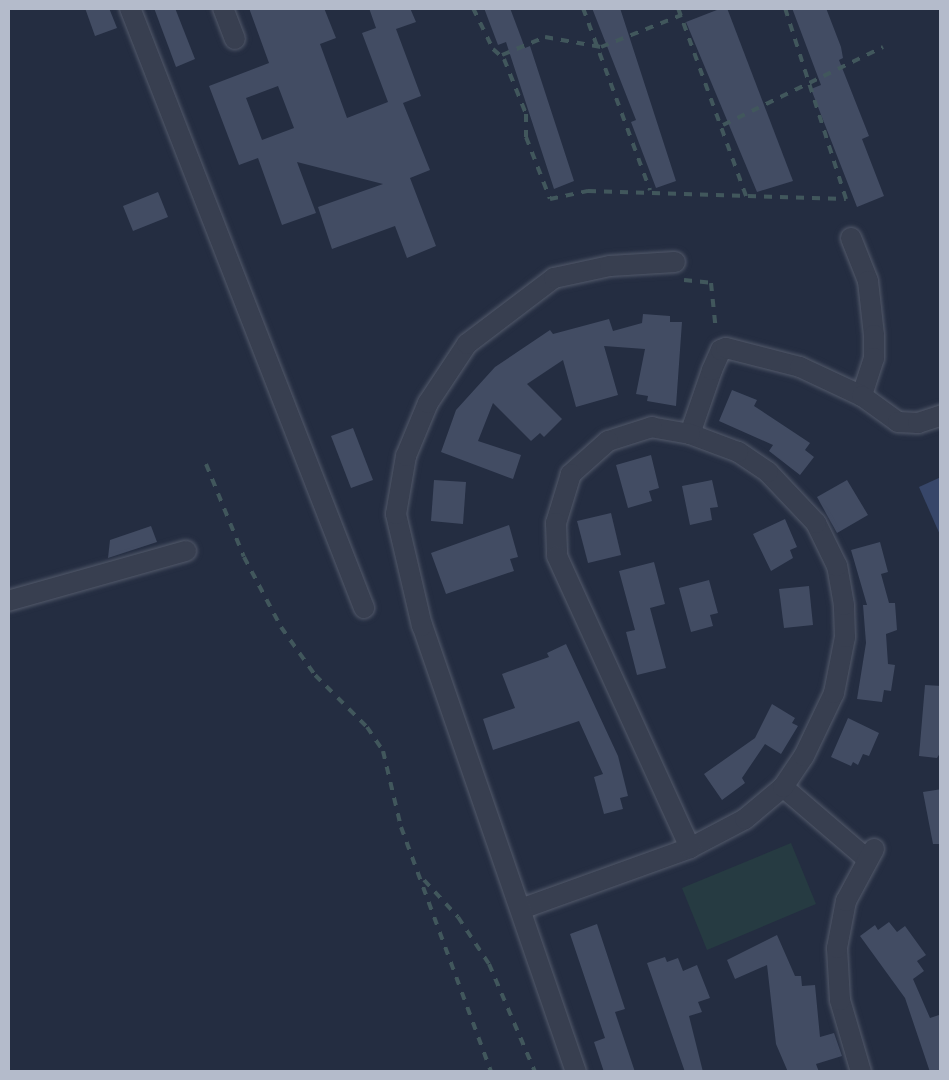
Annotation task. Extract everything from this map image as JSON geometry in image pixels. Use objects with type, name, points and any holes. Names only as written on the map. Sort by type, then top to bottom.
[{"type":"street","points":[[130,8],[364,608]]},
{"type":"street","points":[[222,8],[235,39]]},
{"type":"street","points":[[851,238],[868,281],[874,335],[874,358],[862,396]]},
{"type":"street","points":[[576,1072],[422,626],[396,514],[406,456],[438,384],[467,344],[508,308],[554,278],[610,266],[675,262]]},
{"type":"street","points":[[690,434],[720,350],[800,367],[862,396],[898,422],[918,424],[942,415]]},
{"type":"street","points":[[521,909],[690,848],[745,819],[783,788],[822,723],[841,668],[844,605],[836,566],[816,523],[768,472],[738,452],[690,434],[652,427],[630,432],[590,453],[571,474],[556,524],[562,574],[690,848]]},
{"type":"street","points":[[8,602],[186,552]]},
{"type":"street","points":[[783,788],[871,854],[846,901],[836,948],[840,1000],[861,1072]]},
{"type":"path","points":[[473,8],[526,114],[526,137],[550,199],[588,191],[846,199],[784,8]]},
{"type":"path","points":[[582,8],[600,47],[636,162],[650,192]]},
{"type":"path","points":[[500,56],[546,37],[600,47],[681,10],[747,197]]},
{"type":"path","points":[[723,125],[808,80],[884,47]]},
{"type":"path","points":[[675,262],[681,280],[711,283],[720,350]]},
{"type":"path","points":[[206,464],[244,556],[281,627],[315,675],[376,738],[401,826],[491,1072]]},
{"type":"path","points":[[421,877],[458,917],[489,964],[536,1072]]},
{"type":"shaded area","points":[[791,843],[816,904],[707,950],[682,888]]},
{"type":"water","points":[[941,477],[941,537],[919,487]]},
{"type":"building","points":[[85,8],[109,8],[117,28],[95,36]]},
{"type":"building","points":[[154,8],[175,8],[195,59],[176,67]]},
{"type":"building","points":[[249,8],[324,8],[336,38],[320,44],[347,118],[388,102],[362,33],[376,28],[369,8],[410,8],[416,22],[396,29],[421,96],[403,103],[430,170],[410,178],[436,246],[407,258],[395,226],[332,249],[318,207],[383,184],[297,162],[316,213],[282,225],[258,158],[239,165],[209,86],[269,63]],"holes":[[[278,86],[294,128],[262,140],[246,98]]]},
{"type":"building","points":[[484,8],[510,8],[525,48],[530,46],[574,181],[554,189],[506,42],[498,45]]},
{"type":"building","points":[[592,8],[620,8],[676,181],[656,188],[631,122],[636,120]]},
{"type":"building","points":[[727,8],[793,181],[757,192],[686,22]]},
{"type":"building","points":[[792,8],[826,8],[841,47],[843,58],[839,60],[869,136],[862,139],[884,196],[857,207],[811,89],[821,85]]},
{"type":"building","points":[[158,192],[168,217],[133,231],[123,206]]},
{"type":"building","points":[[643,314],[670,316],[670,322],[682,322],[676,406],[647,401],[648,396],[636,394],[645,349],[604,346],[618,395],[576,407],[563,360],[527,384],[562,419],[544,437],[540,433],[531,441],[493,403],[478,441],[521,455],[513,479],[441,452],[456,410],[495,367],[550,330],[553,334],[609,319],[613,331],[642,323]]},
{"type":"building","points":[[732,390],[757,400],[754,406],[810,443],[805,450],[814,457],[800,475],[769,451],[773,445],[719,421]]},
{"type":"building","points":[[353,428],[373,480],[351,488],[331,436]]},
{"type":"building","points":[[651,455],[659,488],[649,491],[652,501],[628,508],[616,465]]},
{"type":"building","points":[[434,480],[466,482],[463,524],[431,521]]},
{"type":"building","points":[[712,480],[718,507],[710,508],[712,520],[690,525],[682,486]]},
{"type":"building","points":[[847,480],[868,515],[837,533],[817,497]]},
{"type":"building","points":[[611,513],[621,555],[588,563],[577,521]]},
{"type":"building","points":[[785,519],[797,547],[790,550],[793,558],[771,571],[753,534]]},
{"type":"building","points":[[509,525],[518,557],[510,559],[514,571],[446,594],[431,553]]},
{"type":"building","points":[[151,526],[157,542],[108,558],[110,540]]},
{"type":"building","points":[[880,542],[888,572],[881,574],[889,603],[895,603],[897,630],[886,634],[888,664],[895,665],[891,691],[884,690],[882,702],[857,699],[866,643],[863,605],[867,605],[851,550]]},
{"type":"building","points":[[654,562],[665,604],[650,608],[666,668],[637,675],[626,632],[635,630],[619,571]]},
{"type":"building","points":[[709,580],[718,613],[710,615],[713,626],[691,632],[679,588]]},
{"type":"building","points":[[809,586],[813,625],[784,628],[779,589]]},
{"type":"building","points":[[566,644],[618,756],[628,796],[620,798],[623,809],[604,814],[594,777],[603,774],[579,721],[493,750],[483,719],[515,708],[502,674],[549,657],[547,653]]},
{"type":"building","points":[[925,685],[942,686],[942,750],[937,758],[919,756]]},
{"type":"building","points":[[772,704],[795,718],[792,723],[798,726],[781,754],[765,744],[742,778],[745,783],[722,800],[704,774],[755,738]]},
{"type":"building","points":[[848,718],[879,733],[869,756],[863,754],[858,765],[853,762],[851,766],[831,757]]},
{"type":"building","points":[[942,789],[942,844],[933,844],[923,792]]},
{"type":"building","points":[[889,922],[897,932],[905,926],[926,955],[917,961],[924,971],[913,979],[930,1018],[942,1014],[942,1072],[930,1072],[905,998],[860,936],[875,925],[878,930]]},
{"type":"building","points":[[597,924],[625,1009],[615,1012],[635,1072],[604,1072],[594,1042],[605,1038],[570,934]]},
{"type":"building","points":[[777,935],[795,976],[801,976],[802,986],[815,985],[820,1037],[834,1033],[842,1056],[816,1064],[819,1072],[788,1072],[776,1044],[767,965],[735,979],[727,960]]},
{"type":"building","points":[[665,957],[667,962],[678,958],[683,971],[697,965],[710,998],[698,1002],[702,1012],[689,1016],[703,1072],[685,1072],[647,963]]}]
